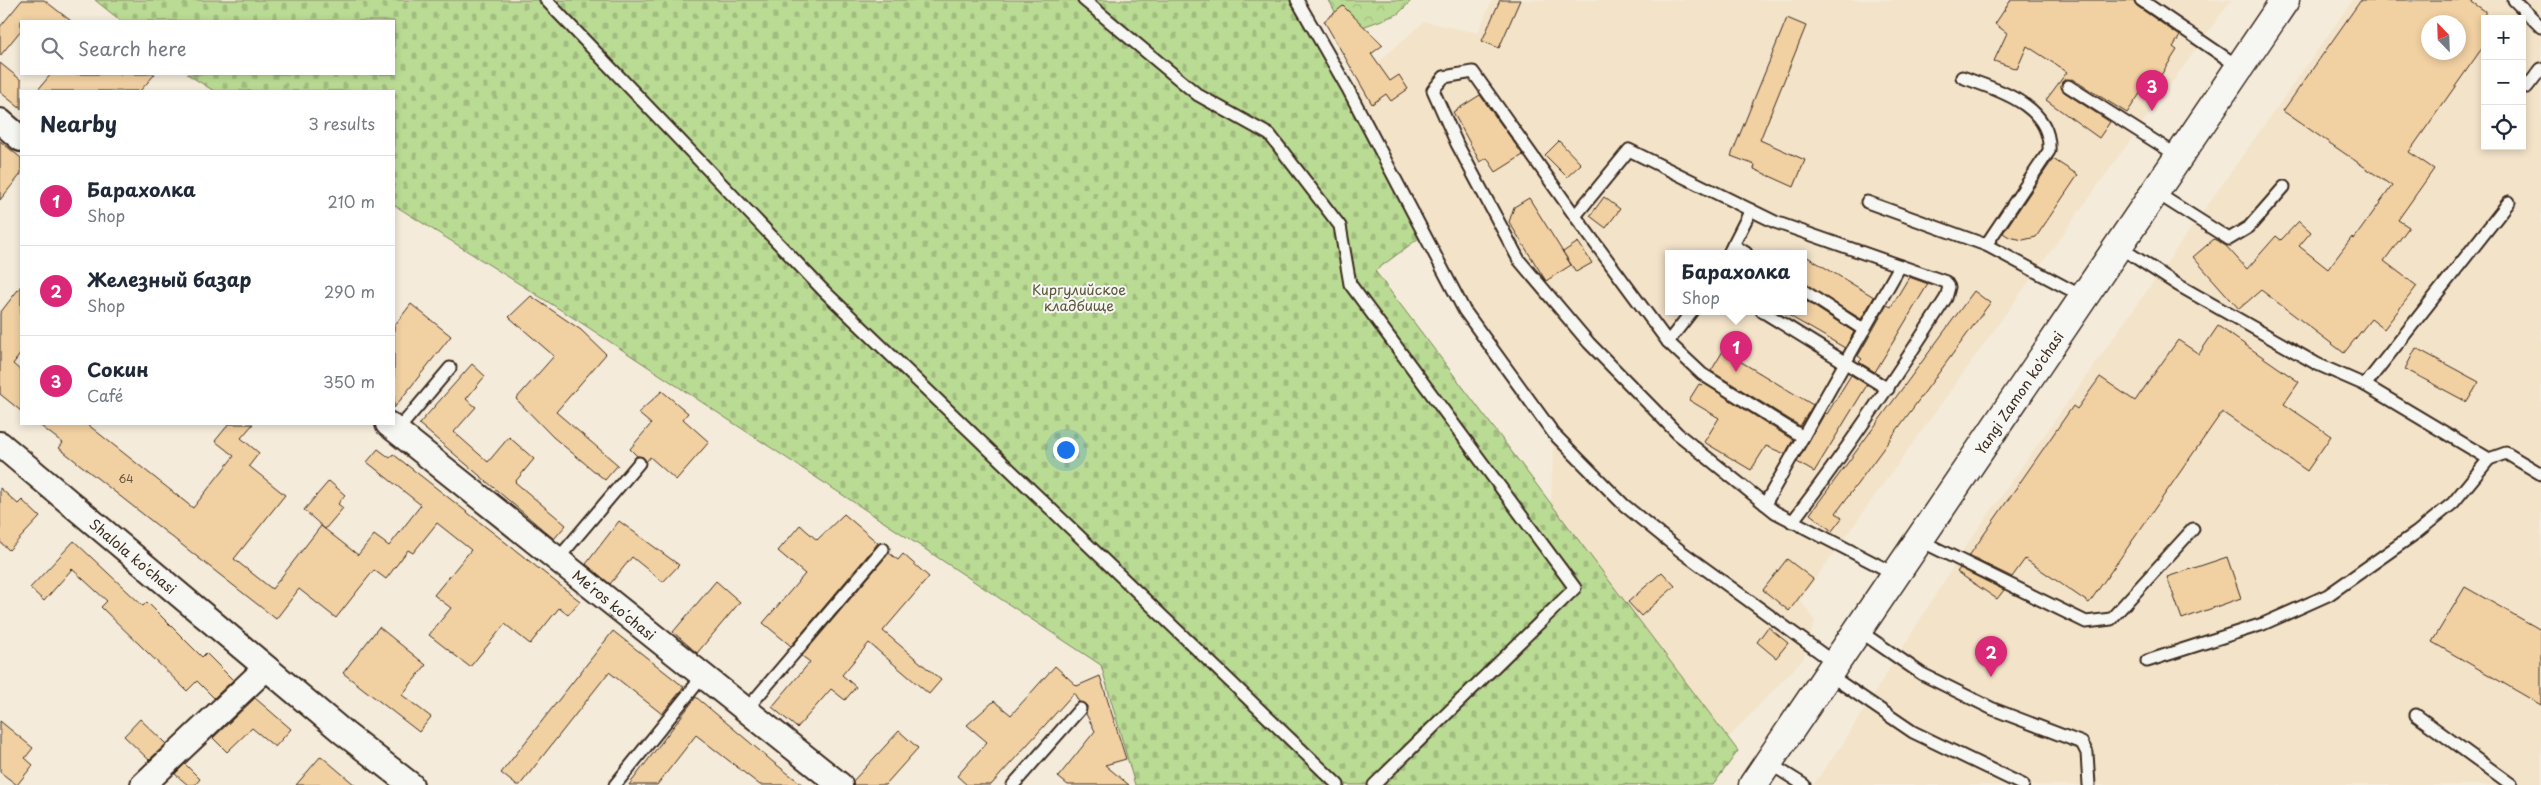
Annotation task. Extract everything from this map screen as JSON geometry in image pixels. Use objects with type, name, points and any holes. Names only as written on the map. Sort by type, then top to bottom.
[{"type":"street","name":"Yangi Zamon ko'chasi","points":[[1753,785],[2082,296],[2118,246],[2153,191],[2285,0]]},
{"type":"street","points":[[0,121],[20,138]]},
{"type":"street","name":"Meʻros koʻchasi","points":[[393,427],[840,785]]},
{"type":"street","name":"Shalola ko'chasi","points":[[0,444],[344,733],[411,785]]},
{"type":"street","points":[[143,785],[266,668]]},
{"type":"lane","points":[[546,0],[822,290],[1338,785]]},
{"type":"lane","points":[[1084,0],[1198,95],[1270,135],[1340,226],[1350,284],[1575,588],[1374,785]]},
{"type":"lane","points":[[1298,0],[1348,90],[1464,310],[1554,434],[1624,505],[1913,732],[2023,785]]},
{"type":"lane","points":[[2141,0],[2239,67]]},
{"type":"lane","points":[[2514,0],[2541,27]]},
{"type":"lane","points":[[2527,87],[2541,69]]},
{"type":"lane","points":[[1803,437],[1702,374],[1668,342],[1575,216],[1473,72],[1444,78],[1433,90],[1457,144],[1519,260],[1589,344],[1678,434],[1764,504],[1792,522],[1895,574]]},
{"type":"lane","points":[[1962,77],[2015,97],[2033,111],[2049,138],[2050,152],[1986,245]]},
{"type":"lane","points":[[2068,86],[2178,156]]},
{"type":"lane","points":[[1575,216],[1629,150],[1751,210],[1826,241],[1946,282],[1949,287],[1946,298],[1888,389],[1792,522]]},
{"type":"lane","points":[[2153,191],[2229,239],[2249,227],[2284,187]]},
{"type":"lane","points":[[1867,202],[1986,245],[2082,296]]},
{"type":"lane","points":[[2365,385],[2509,202]]},
{"type":"lane","points":[[1731,249],[1751,210]]},
{"type":"lane","points":[[2118,246],[2178,285],[2317,364],[2365,385],[2489,459]]},
{"type":"lane","points":[[1764,504],[1900,266]]},
{"type":"lane","points":[[1807,293],[1864,330]]},
{"type":"lane","points":[[1668,342],[1689,315]]},
{"type":"lane","points":[[1768,315],[1888,389]]},
{"type":"lane","points":[[395,425],[450,368]]},
{"type":"lane","points":[[2147,661],[2263,624],[2328,595],[2416,533],[2454,502],[2489,459],[2506,453],[2541,474]]},
{"type":"lane","points":[[557,560],[639,464]]},
{"type":"lane","points":[[1919,540],[2086,622],[2111,619],[2193,529]]},
{"type":"lane","points":[[746,710],[884,550]]},
{"type":"lane","points":[[1858,630],[1922,674],[1993,709],[2082,743],[2087,753],[2089,785]]},
{"type":"lane","points":[[615,785],[703,676]]},
{"type":"lane","points":[[1013,785],[1080,710]]},
{"type":"lane","points":[[2416,715],[2512,785]]},
{"type":"lane","points":[[1769,763],[1804,785]]},
{"type":"shaded area","points":[[1492,0],[2231,0],[1800,600],[1815,621],[1803,659],[1728,738],[1551,504],[1554,434],[1464,310],[1348,89],[1424,22],[1478,33]]},
{"type":"shaded area","points":[[2353,0],[2541,0],[2541,785],[1813,785],[1842,745],[1966,546]]},
{"type":"green space","name":"Киргулийское кладбище","points":[[95,0],[1292,0],[1427,232],[1375,271],[1738,751],[1713,785],[1135,785],[1101,665],[580,322],[395,206],[395,90],[212,90],[189,75],[395,75],[395,20],[120,20]]},
{"type":"green space","points":[[1329,0],[1412,0],[1398,14],[1346,33]]},
{"type":"building","points":[[22,0],[44,0],[70,20],[20,20],[20,31],[0,56],[0,27]]},
{"type":"building","points":[[1500,0],[1520,0],[1499,48],[1482,41]]},
{"type":"building","points":[[2011,0],[2134,0],[2137,6],[2180,36],[2173,47],[2177,50],[2161,75],[2155,71],[2127,113],[2072,79],[2062,82],[2061,86],[2064,92],[2110,122],[2099,138],[2046,100],[2067,72],[2027,46],[2017,69],[1994,61],[2007,33],[1995,24]]},
{"type":"building","points":[[2361,0],[2469,0],[2485,11],[2485,15],[2481,15],[2481,50],[2409,152],[2434,169],[2398,220],[2409,227],[2384,261],[2417,286],[2384,329],[2371,319],[2344,353],[2261,290],[2239,309],[2193,257],[2214,239],[2226,246],[2247,269],[2276,236],[2281,240],[2299,221],[2311,232],[2299,246],[2328,269],[2352,237],[2354,239],[2392,186],[2283,111]]},
{"type":"building","points":[[1343,6],[1383,45],[1371,54],[1390,81],[1399,75],[1408,89],[1391,101],[1386,94],[1372,104],[1324,21]]},
{"type":"building","points":[[1787,18],[1806,26],[1760,140],[1805,160],[1794,187],[1754,169],[1755,165],[1731,156]]},
{"type":"building","points":[[0,63],[21,80],[20,108],[0,92]]},
{"type":"building","points":[[50,75],[154,75],[141,90],[38,90]]},
{"type":"building","points":[[1480,95],[1523,155],[1496,172],[1487,158],[1480,162],[1453,112]]},
{"type":"building","points":[[0,141],[20,157],[20,175],[0,200]]},
{"type":"building","points":[[1559,141],[1581,164],[1567,177],[1545,155]]},
{"type":"building","points":[[2053,159],[2078,175],[2036,237],[2023,240],[2009,237],[2003,233]]},
{"type":"building","points":[[1604,197],[1620,209],[1606,228],[1590,216]]},
{"type":"building","points":[[1529,198],[1571,265],[1546,281],[1509,222],[1514,207]]},
{"type":"building","points":[[1578,242],[1592,263],[1576,272],[1563,252]]},
{"type":"building","points":[[1807,257],[1874,297],[1861,319],[1807,286]]},
{"type":"building","points":[[1909,277],[1928,284],[1875,372],[1859,362],[1862,359],[1858,356],[1887,305],[1891,307]]},
{"type":"building","points":[[20,287],[20,354],[13,364],[20,370],[20,410],[0,394],[0,313]]},
{"type":"building","points":[[1974,291],[1990,303],[1836,513],[1842,518],[1832,531],[1810,514]]},
{"type":"building","points":[[531,296],[581,330],[606,354],[556,412],[618,465],[605,480],[553,437],[516,399],[554,356],[509,317]]},
{"type":"building","points":[[1807,302],[1854,332],[1845,348],[1788,315],[1807,315]]},
{"type":"building","points":[[411,304],[451,336],[395,407],[395,325]]},
{"type":"building","points":[[2218,326],[2299,382],[2284,404],[2331,436],[2307,471],[2222,412],[2089,603],[2025,559],[2012,577],[1969,556],[2073,406],[2077,409],[2100,377],[2135,401],[2178,340],[2199,354]]},
{"type":"building","points":[[2416,348],[2479,382],[2467,402],[2405,369]]},
{"type":"building","points":[[1723,351],[1813,405],[1800,426],[1711,371]]},
{"type":"building","points":[[472,364],[485,376],[466,399],[476,407],[454,432],[488,462],[509,437],[534,459],[515,482],[566,525],[554,539],[419,424]]},
{"type":"building","points":[[1851,375],[1867,385],[1814,472],[1797,462],[1825,413],[1827,414]]},
{"type":"building","points":[[1703,383],[1793,440],[1785,454],[1766,446],[1751,470],[1704,442],[1719,418],[1689,400],[1699,384],[1702,385]]},
{"type":"building","points":[[662,391],[688,413],[683,419],[709,442],[676,480],[650,457],[646,462],[643,457],[637,456],[630,449],[651,424],[638,413]]},
{"type":"building","points":[[39,425],[88,425],[193,508],[234,456],[215,441],[228,425],[252,425],[241,438],[259,453],[249,466],[285,495],[234,559],[272,589],[321,526],[358,555],[374,535],[389,546],[421,505],[367,462],[378,449],[390,458],[393,454],[580,601],[568,615],[559,608],[530,644],[505,624],[470,667],[429,635],[451,608],[434,595],[471,550],[437,523],[413,553],[408,550],[386,579],[374,570],[336,618],[299,589],[276,619],[59,448],[63,443]]},
{"type":"building","points":[[329,481],[345,495],[338,504],[343,508],[325,529],[304,510]]},
{"type":"building","points":[[0,488],[18,504],[22,500],[40,517],[9,550],[0,542]]},
{"type":"building","points":[[844,514],[878,543],[791,646],[763,623],[805,574],[778,551],[800,525],[817,540]]},
{"type":"building","points":[[619,521],[679,565],[663,582],[632,557],[610,584],[586,564]]},
{"type":"building","points":[[74,541],[143,606],[147,602],[202,657],[206,653],[233,680],[214,698],[197,681],[187,691],[101,607],[107,601],[72,569],[44,601],[30,588]]},
{"type":"building","points":[[889,553],[898,560],[903,554],[929,577],[883,631],[941,680],[929,694],[869,643],[842,675],[856,687],[845,700],[831,689],[797,728],[772,707],[810,662],[802,656]]},
{"type":"building","points":[[2227,557],[2241,598],[2182,619],[2167,577]]},
{"type":"building","points":[[1787,559],[1813,579],[1789,611],[1763,590]]},
{"type":"building","points":[[1960,568],[2004,590],[1997,599],[1957,572]]},
{"type":"building","points":[[1662,572],[1675,586],[1641,616],[1628,602]]},
{"type":"building","points":[[716,581],[740,602],[697,653],[673,632]]},
{"type":"building","points":[[2465,587],[2541,630],[2541,705],[2432,642]]},
{"type":"building","points":[[379,627],[426,665],[402,695],[431,717],[419,732],[343,673]]},
{"type":"building","points":[[1768,627],[1788,643],[1776,658],[1757,642]]},
{"type":"building","points":[[613,631],[684,687],[662,714],[609,672],[520,785],[516,785],[501,773]]},
{"type":"building","points":[[1055,666],[1077,686],[1100,676],[1126,759],[1105,765],[1129,785],[1068,785],[1058,777],[1095,731],[1086,714],[1087,706],[1079,702],[1074,693],[991,785],[967,785],[957,776],[987,742],[967,725],[994,701],[1011,715]]},
{"type":"building","points":[[696,697],[803,785],[760,785],[696,735],[657,785],[629,785]]},
{"type":"building","points":[[255,698],[291,729],[275,747],[252,728],[227,752],[213,738]]},
{"type":"building","points":[[140,719],[166,744],[149,760],[124,736]]},
{"type":"building","points":[[0,721],[33,748],[25,758],[33,765],[17,785],[0,772]]},
{"type":"building","points":[[899,731],[918,748],[885,785],[853,785],[853,781]]},
{"type":"building","points":[[321,756],[355,785],[296,785]]},
{"type":"building","points":[[185,764],[200,779],[195,785],[188,785],[175,774]]},
{"type":"place","name":"Сокин","points":[[2152,111]]},
{"type":"place","name":"Барахолка","points":[[1736,372]]},
{"type":"place","name":"Железный базар","points":[[1991,677]]}]
